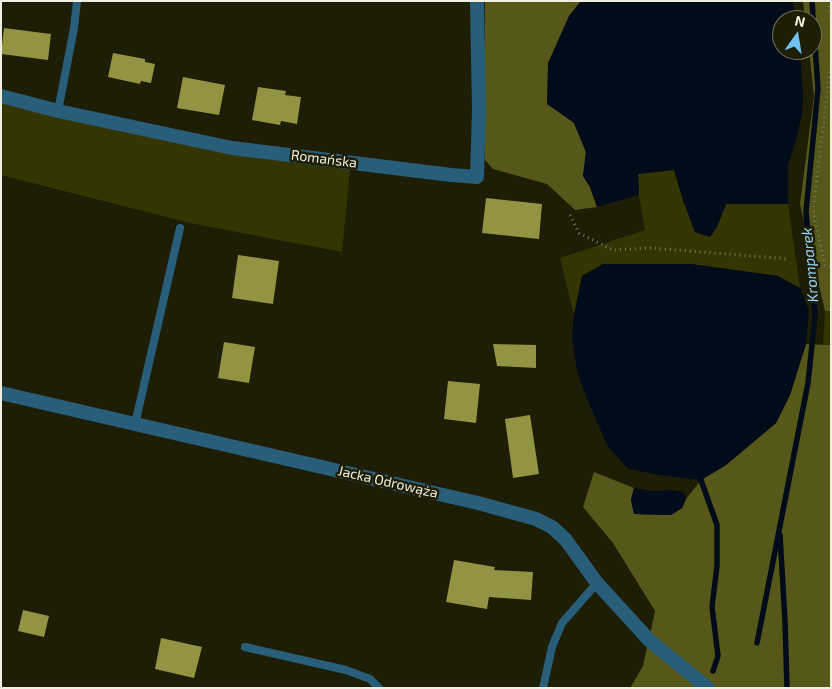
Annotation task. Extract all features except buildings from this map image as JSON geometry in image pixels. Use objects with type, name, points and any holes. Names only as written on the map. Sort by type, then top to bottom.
[{"type":"street","name":"Romańska","points":[[1,96],[232,148],[476,177],[479,111],[477,1]]},
{"type":"street","name":"Jacka Odrowąża","points":[[1,394],[469,501],[536,519],[552,527],[566,540],[597,583],[650,641],[708,688]]},
{"type":"lane","points":[[58,110],[74,28],[77,1]]},
{"type":"lane","points":[[136,424],[180,228]]},
{"type":"lane","points":[[543,688],[552,647],[562,623],[597,583]]},
{"type":"lane","points":[[245,647],[346,670],[370,679],[378,688]]},
{"type":"path","points":[[828,1],[831,21]]},
{"type":"path","points":[[831,62],[813,210],[825,265],[831,267]]},
{"type":"path","points":[[570,215],[579,233],[613,250],[651,248],[789,259]]},
{"type":"shaded area","points":[[485,1],[581,1],[569,16],[574,123],[586,152],[583,176],[590,187],[597,207],[575,210],[547,184],[493,169],[485,160]]},
{"type":"shaded area","points":[[803,1],[831,1],[831,311],[825,311],[800,204],[814,96],[810,60],[822,60],[822,10],[804,10]]},
{"type":"shaded area","points":[[1,102],[234,155],[350,170],[342,252],[190,223],[1,175]]},
{"type":"shaded area","points":[[674,170],[695,232],[710,237],[717,227],[726,204],[788,204],[800,288],[778,276],[691,264],[603,264],[582,276],[574,315],[560,258],[645,230],[639,195],[638,174]]},
{"type":"shaded area","points":[[825,311],[831,311],[831,345],[823,344]]},
{"type":"shaded area","points":[[806,344],[831,345],[831,688],[630,688],[643,666],[655,611],[613,543],[583,507],[594,472],[634,488],[631,500],[634,514],[671,515],[682,508],[686,499],[701,480],[726,465],[776,423],[790,395]]},
{"type":"water","points":[[581,1],[792,1],[794,10],[772,10],[772,60],[801,60],[802,114],[788,165],[788,204],[726,204],[717,227],[710,237],[695,232],[674,170],[638,174],[639,195],[597,207],[590,187],[583,176],[586,152],[574,123],[547,104],[548,63],[569,16]]},
{"type":"water","points":[[603,264],[691,264],[778,276],[800,288],[809,311],[806,344],[790,395],[776,423],[726,465],[701,480],[628,469],[607,445],[577,371],[572,338],[574,315],[582,276]]},
{"type":"water","points":[[634,488],[683,492],[686,499],[682,508],[671,515],[634,514],[631,500]]},
{"type":"waterway","name":"Kromparek","points":[[757,643],[808,383],[815,316],[806,211],[818,89],[812,1]]},
{"type":"waterway","points":[[701,480],[717,525],[717,566],[712,607],[718,656],[713,671]]},
{"type":"waterway","name":"Kromparek","points":[[780,535],[787,688]]}]
